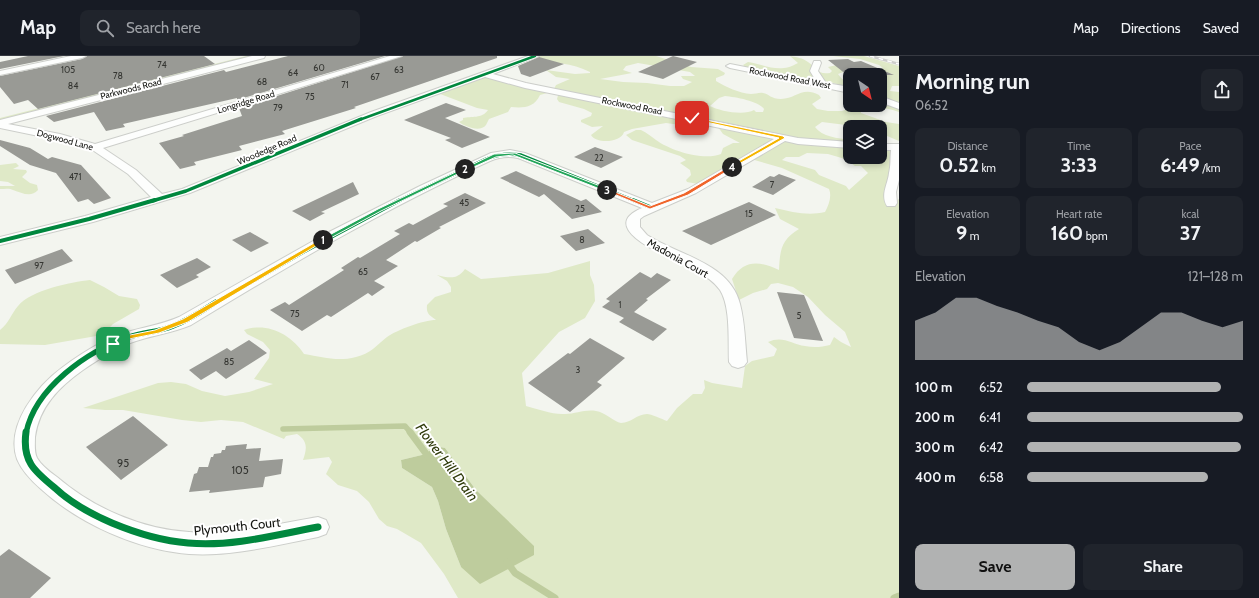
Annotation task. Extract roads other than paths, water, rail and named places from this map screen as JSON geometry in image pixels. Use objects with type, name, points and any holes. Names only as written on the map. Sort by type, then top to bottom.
[{"type":"street","points":[[0,74],[82,56]]},
{"type":"street","name":"Parkwoods Road","points":[[0,118],[246,56]]},
{"type":"street","name":"Parkwoods Road","points":[[0,124],[261,56]]},
{"type":"street","name":"Longridge Road","points":[[95,147],[398,56]]},
{"type":"street","name":"Woodedge Road","points":[[0,242],[89,219],[203,185],[374,114],[534,56]]},
{"type":"street","name":"Rockwood Road West","points":[[738,60],[730,66],[843,88]]},
{"type":"street","points":[[817,63],[814,71],[822,84]]},
{"type":"street","name":"Rockwood Road","points":[[486,74],[525,85],[783,138],[843,145]]},
{"type":"street","points":[[887,102],[899,106]]},
{"type":"street","name":"Dogwood Lane","points":[[0,124],[95,147],[132,172],[160,199]]},
{"type":"street","name":"Madonia Court","points":[[738,362],[731,298],[725,288],[703,270],[647,241],[637,233],[633,225],[635,216],[650,207],[692,191],[783,138]]},
{"type":"street","points":[[887,147],[898,148],[895,174],[890,192],[891,203]]},
{"type":"street","name":"Plymouth Court","points":[[318,527],[213,542],[174,541],[135,531],[108,521],[59,494],[34,469],[27,459],[25,447],[33,415],[47,390],[83,361],[113,344],[128,338],[164,329],[186,321],[331,235],[495,155],[521,155],[650,207]]},
{"type":"water","points":[[435,446],[445,448],[476,490],[534,546],[534,555],[480,584],[461,567],[432,487],[402,468],[401,460],[426,454]]},
{"type":"waterway","name":"Flower Hill Drain","points":[[283,429],[405,426],[411,433]]},
{"type":"waterway","name":"Flower Hill Drain","points":[[410,432],[430,459]]},
{"type":"waterway","name":"Flower Hill Drain","points":[[507,562],[515,573],[555,598]]},
{"type":"waterway","name":"Flower Hill Drain","points":[[894,598],[899,596]]},
{"type":"railway","points":[[870,56],[899,64]]}]
